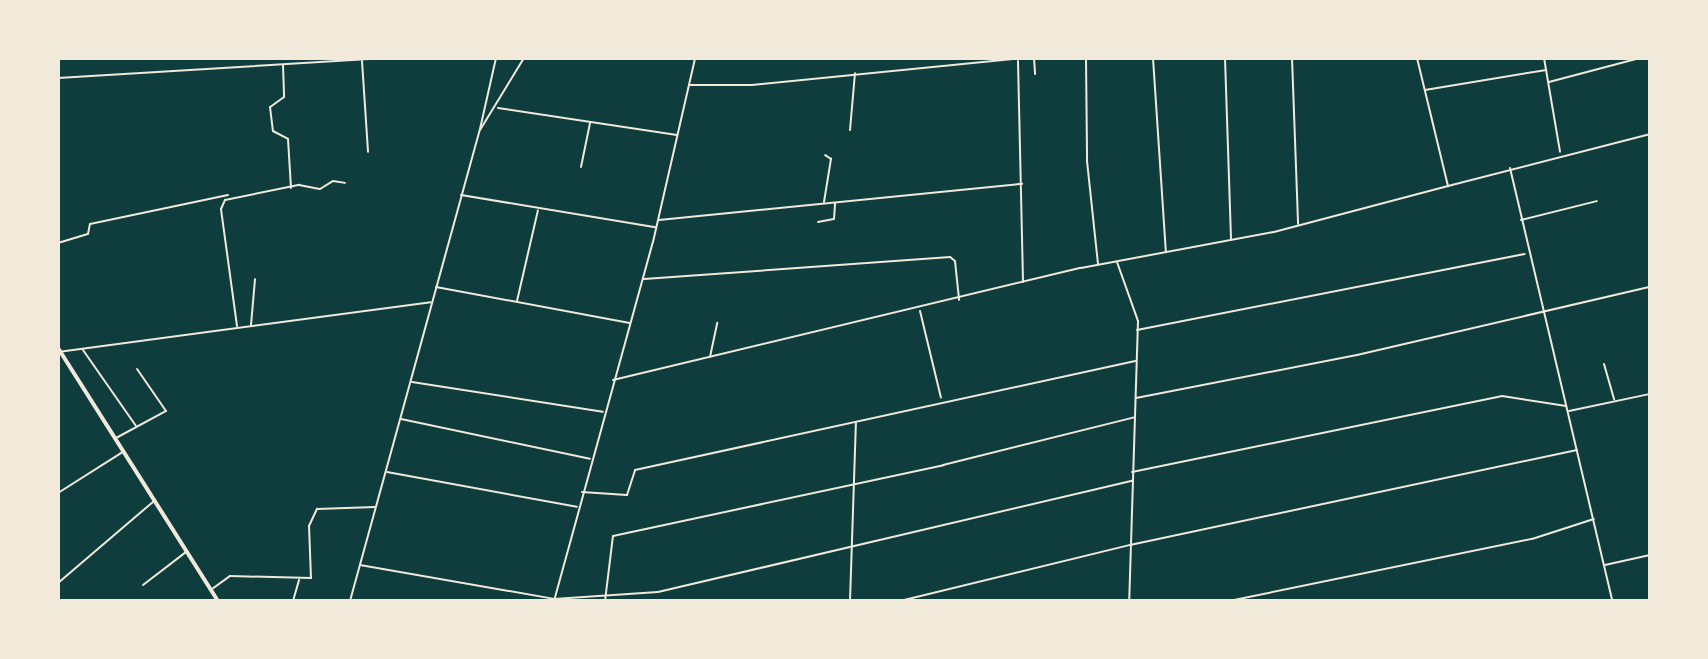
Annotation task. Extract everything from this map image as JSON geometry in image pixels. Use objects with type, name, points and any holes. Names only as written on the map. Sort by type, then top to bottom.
[{"type":"highway","points":[[59,351],[218,601]]},
{"type":"street","points":[[58,78],[381,58]]},
{"type":"street","points":[[350,601],[480,130],[496,58]]},
{"type":"street","points":[[480,130],[524,58]]},
{"type":"street","points":[[554,600],[603,412],[643,279],[695,58]]},
{"type":"street","points":[[689,85],[752,85],[855,72],[1020,58],[1023,283]]},
{"type":"street","points":[[1034,58],[1035,74]]},
{"type":"street","points":[[1086,58],[1087,161],[1098,265]]},
{"type":"street","points":[[1153,58],[1166,253]]},
{"type":"street","points":[[1225,58],[1231,242]]},
{"type":"street","points":[[1292,58],[1298,225]]},
{"type":"street","points":[[1417,58],[1448,186]]},
{"type":"street","points":[[1544,58],[1560,153]]},
{"type":"street","points":[[1548,83],[1640,58]]},
{"type":"street","points":[[362,59],[368,152]]},
{"type":"street","points":[[283,64],[284,94],[270,107],[273,131],[289,144],[291,188]]},
{"type":"street","points":[[1423,90],[1546,70]]},
{"type":"street","points":[[850,130],[855,72]]},
{"type":"street","points":[[496,107],[678,135]]},
{"type":"street","points":[[581,167],[590,122]]},
{"type":"street","points":[[613,380],[959,301],[1098,265],[1231,242],[1448,186],[1560,153],[1650,134]]},
{"type":"street","points":[[824,203],[831,159],[825,155]]},
{"type":"street","points":[[1510,168],[1526,254],[1568,411],[1612,601]]},
{"type":"street","points":[[238,327],[221,209],[225,200],[291,188],[345,183]]},
{"type":"street","points":[[658,220],[1022,184]]},
{"type":"street","points":[[58,243],[86,235],[89,224],[96,222],[228,195]]},
{"type":"street","points":[[461,195],[656,227]]},
{"type":"street","points":[[1520,220],[1597,201]]},
{"type":"street","points":[[818,222],[834,219],[835,202]]},
{"type":"street","points":[[517,302],[538,208]]},
{"type":"street","points":[[1137,330],[1526,254]]},
{"type":"street","points":[[643,279],[950,257],[955,261],[959,301]]},
{"type":"street","points":[[1116,261],[1137,312],[1129,601]]},
{"type":"street","points":[[251,325],[255,279]]},
{"type":"street","points":[[436,287],[631,323]]},
{"type":"street","points":[[1136,398],[1312,365],[1650,287]]},
{"type":"street","points":[[59,351],[432,302]]},
{"type":"street","points":[[920,310],[942,400]]},
{"type":"street","points":[[709,358],[717,323]]},
{"type":"street","points":[[82,349],[137,427]]},
{"type":"street","points":[[582,492],[627,495],[634,470],[856,423],[942,400],[1135,361]]},
{"type":"street","points":[[1604,364],[1614,401]]},
{"type":"street","points":[[115,438],[166,411],[137,369]]},
{"type":"street","points":[[411,382],[603,412]]},
{"type":"street","points":[[1568,411],[1650,394]]},
{"type":"street","points":[[1132,472],[1502,396],[1566,406]]},
{"type":"street","points":[[605,599],[613,536],[853,485],[1135,417]]},
{"type":"street","points":[[400,418],[590,459]]},
{"type":"street","points":[[850,601],[856,423]]},
{"type":"street","points":[[900,601],[1130,545],[1577,450]]},
{"type":"street","points":[[58,493],[123,452]]},
{"type":"street","points":[[386,471],[578,507]]},
{"type":"street","points":[[360,565],[554,600],[605,599],[696,585],[853,550],[1132,481]]},
{"type":"street","points":[[58,583],[155,501]]},
{"type":"street","points":[[211,590],[230,576],[312,577],[309,526],[317,509],[376,507]]},
{"type":"street","points":[[1229,601],[1532,539],[1594,519]]},
{"type":"street","points":[[143,585],[187,551]]},
{"type":"street","points":[[1604,565],[1650,555]]},
{"type":"street","points":[[293,601],[299,578]]}]
